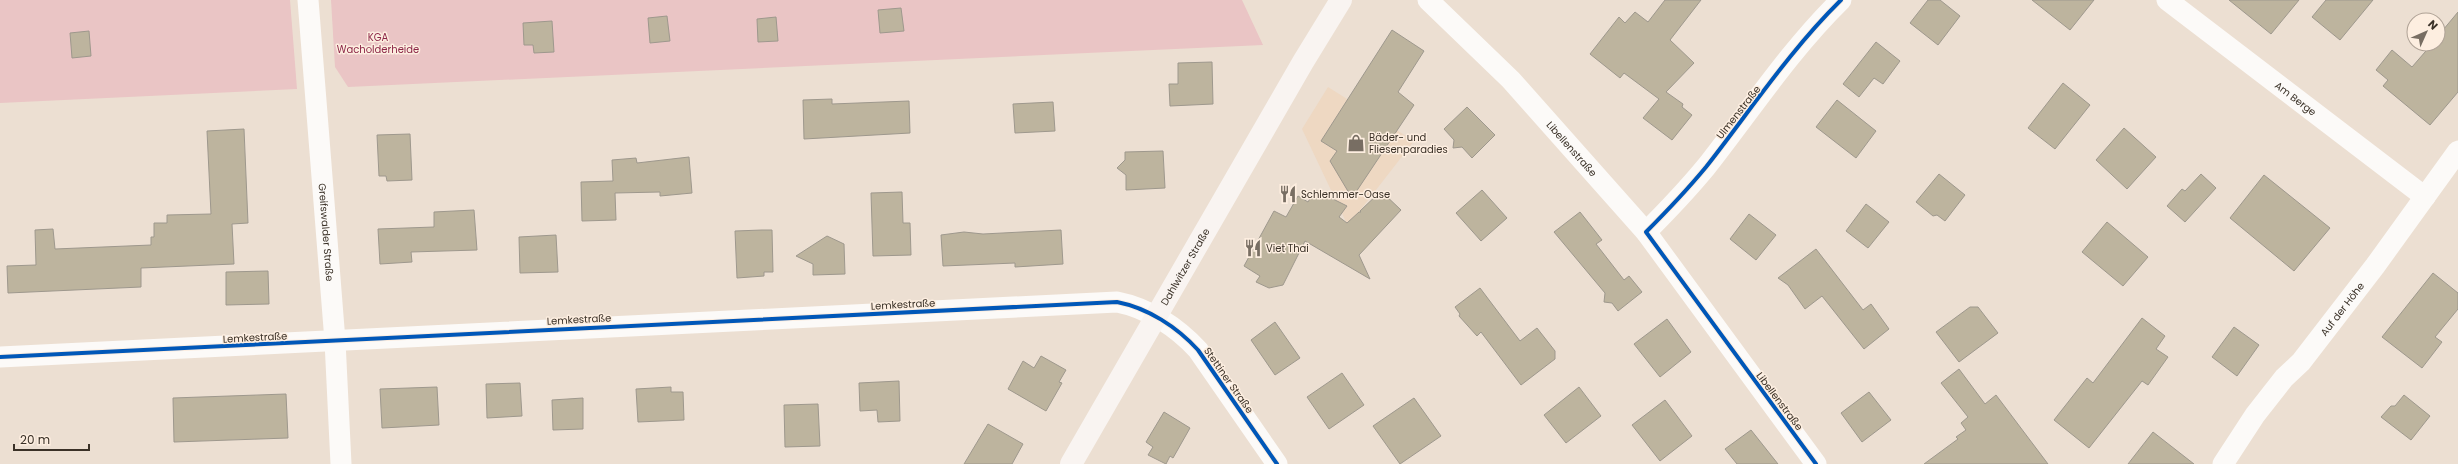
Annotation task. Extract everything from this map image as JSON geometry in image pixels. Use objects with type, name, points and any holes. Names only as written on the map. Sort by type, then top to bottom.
[{"type":"main road","name":"Dahlwitzer Straße","points":[[1071,464],[1286,90],[1341,0]]},
{"type":"street","name":"Greifswalder Straße","points":[[308,0],[335,341],[341,464]]},
{"type":"street","name":"Libellenstraße","points":[[1428,0],[1512,80],[1646,232],[1816,464]]},
{"type":"street","name":"Ulmenstraße","points":[[1646,232],[1678,200],[1701,173],[1815,25],[1841,0]]},
{"type":"street","name":"Am Berge","points":[[2167,0],[2425,197]]},
{"type":"street","name":"Auf der Höhe","points":[[2223,464],[2284,378],[2301,362],[2458,151]]},
{"type":"street","name":"Lemkestraße","points":[[0,357],[1117,302],[1130,304],[1156,317]]},
{"type":"street","name":"Stettiner Straße","points":[[1156,317],[1185,335],[1198,350],[1277,464]]},
{"type":"shaded area","points":[[1328,87],[1414,141],[1348,226],[1302,129]]},
{"type":"green space","points":[[0,0],[290,0],[297,89],[0,103]]},
{"type":"green space","name":"KGA Wacholderheide","points":[[331,0],[1242,0],[1263,45],[348,87],[335,67]]},
{"type":"building","points":[[1665,0],[1701,0],[1670,40],[1694,63],[1666,92],[1683,104],[1682,107],[1692,115],[1672,140],[1643,118],[1659,99],[1624,73],[1620,78],[1590,54],[1619,17],[1625,23],[1635,12],[1648,22]]},
{"type":"building","points":[[1928,0],[1940,0],[1960,16],[1938,45],[1910,23]]},
{"type":"building","points":[[2032,0],[2094,0],[2070,30]]},
{"type":"building","points":[[2229,0],[2299,0],[2271,34]]},
{"type":"building","points":[[2326,0],[2373,0],[2340,40],[2312,17]]},
{"type":"building","points":[[901,8],[904,31],[880,33],[878,10]]},
{"type":"building","points":[[2458,12],[2458,92],[2430,125],[2383,86],[2388,80],[2376,70],[2392,50],[2412,67],[2425,52],[2446,52],[2446,26]]},
{"type":"building","points":[[667,16],[670,41],[650,43],[648,18]]},
{"type":"building","points":[[776,17],[778,41],[758,42],[757,19]]},
{"type":"building","points":[[552,21],[554,52],[534,53],[533,45],[524,45],[523,23]]},
{"type":"building","points":[[1392,30],[1424,51],[1398,92],[1414,105],[1352,198],[1330,161],[1337,151],[1321,141]]},
{"type":"building","points":[[89,31],[91,56],[72,58],[70,33]]},
{"type":"building","points":[[1876,42],[1900,61],[1883,84],[1874,78],[1859,97],[1843,84]]},
{"type":"building","points":[[1212,62],[1213,104],[1170,106],[1169,84],[1178,84],[1178,63]]},
{"type":"building","points":[[2063,83],[2090,105],[2055,149],[2028,128]]},
{"type":"building","points":[[832,99],[832,104],[909,101],[910,133],[804,139],[803,100]]},
{"type":"building","points":[[1837,100],[1876,131],[1856,158],[1816,127]]},
{"type":"building","points":[[1053,102],[1055,131],[1015,133],[1013,104]]},
{"type":"building","points":[[1467,107],[1495,135],[1472,158],[1462,147],[1453,148],[1454,140],[1444,129]]},
{"type":"building","points":[[2124,128],[2156,157],[2127,189],[2096,160]]},
{"type":"building","points":[[244,129],[248,223],[232,224],[234,264],[141,268],[141,287],[8,293],[7,266],[36,265],[35,230],[53,229],[55,249],[151,245],[151,237],[154,237],[154,223],[167,223],[167,215],[211,214],[207,131]]},
{"type":"building","points":[[410,134],[412,180],[387,181],[386,176],[379,176],[377,135]]},
{"type":"building","points":[[1163,151],[1165,188],[1126,190],[1126,175],[1117,168],[1125,160],[1125,152]]},
{"type":"building","points":[[689,157],[692,193],[660,196],[660,192],[615,193],[616,220],[582,221],[581,182],[613,181],[612,160],[636,158],[637,163]]},
{"type":"building","points":[[1939,174],[1965,195],[1945,221],[1937,215],[1933,216],[1916,202]]},
{"type":"building","points":[[2201,174],[2216,188],[2185,222],[2167,206],[2182,189],[2185,191]]},
{"type":"building","points":[[2264,175],[2330,228],[2294,271],[2230,218]]},
{"type":"building","points":[[1315,190],[1347,206],[1339,217],[1347,223],[1359,212],[1361,212],[1360,211],[1381,191],[1401,210],[1359,255],[1370,279],[1305,241],[1283,285],[1269,288],[1256,282],[1260,276],[1244,266],[1274,211],[1286,217],[1298,196],[1308,202]]},
{"type":"building","points":[[1482,190],[1507,218],[1481,241],[1456,213]]},
{"type":"building","points":[[902,192],[903,223],[910,223],[911,255],[873,256],[871,193]]},
{"type":"building","points":[[1866,204],[1889,222],[1868,248],[1846,231]]},
{"type":"building","points":[[474,210],[477,250],[411,252],[412,262],[380,264],[378,229],[434,227],[434,212]]},
{"type":"building","points":[[1580,212],[1602,240],[1596,244],[1624,280],[1629,276],[1642,292],[1618,311],[1612,303],[1604,302],[1605,293],[1554,232]]},
{"type":"building","points":[[1749,214],[1776,235],[1756,260],[1730,239]]},
{"type":"building","points":[[2107,222],[2148,257],[2123,286],[2082,252]]},
{"type":"building","points":[[772,230],[773,272],[764,272],[764,276],[737,278],[735,231]]},
{"type":"building","points":[[1061,230],[1063,264],[1015,267],[1015,263],[943,266],[941,235],[964,232],[983,234]]},
{"type":"building","points":[[556,235],[558,272],[520,273],[519,237]]},
{"type":"building","points":[[827,236],[844,244],[845,274],[813,275],[813,264],[796,256]]},
{"type":"building","points":[[1816,249],[1863,310],[1871,304],[1889,329],[1864,349],[1822,296],[1805,309],[1788,285],[1778,278]]},
{"type":"building","points":[[268,271],[269,304],[226,305],[226,272]]},
{"type":"building","points":[[2433,273],[2458,293],[2458,309],[2435,337],[2442,342],[2422,368],[2382,337]]},
{"type":"building","points":[[1480,288],[1520,341],[1537,328],[1555,351],[1555,359],[1521,385],[1481,332],[1477,336],[1459,316],[1460,314],[1455,307]]},
{"type":"building","points":[[1970,307],[1978,307],[1998,333],[1959,362],[1936,332]]},
{"type":"building","points":[[2142,318],[2165,336],[2156,349],[2168,357],[2148,385],[2142,381],[2089,448],[2054,420],[2087,378],[2093,383]]},
{"type":"building","points":[[1667,319],[1691,352],[1660,377],[1634,344]]},
{"type":"building","points":[[1275,322],[1300,358],[1275,375],[1251,340]]},
{"type":"building","points":[[2234,327],[2259,345],[2237,376],[2212,357]]},
{"type":"building","points":[[1041,356],[1066,370],[1059,382],[1062,383],[1046,411],[1008,389],[1023,361],[1034,368]]},
{"type":"building","points":[[1959,369],[1985,404],[1996,395],[2048,464],[1924,464],[1958,439],[1956,437],[1966,430],[1961,423],[1968,417],[1941,383]]},
{"type":"building","points":[[1342,373],[1364,405],[1329,429],[1307,397]]},
{"type":"building","points":[[899,381],[900,421],[878,422],[877,410],[860,411],[859,383]]},
{"type":"building","points":[[520,383],[522,416],[487,418],[486,384]]},
{"type":"building","points":[[437,387],[439,425],[382,428],[380,389]]},
{"type":"building","points":[[671,387],[671,392],[683,392],[684,420],[638,422],[636,389]]},
{"type":"building","points":[[1579,387],[1601,416],[1566,443],[1544,415]]},
{"type":"building","points":[[1869,392],[1891,420],[1862,442],[1841,413]]},
{"type":"building","points":[[286,394],[288,438],[174,442],[173,398]]},
{"type":"building","points":[[2404,395],[2430,416],[2411,440],[2381,417],[2391,406],[2395,406]]},
{"type":"building","points":[[583,398],[583,429],[553,430],[552,400]]},
{"type":"building","points":[[1414,398],[1441,436],[1400,464],[1373,426]]},
{"type":"building","points":[[1665,400],[1692,436],[1660,461],[1632,425]]},
{"type":"building","points":[[818,404],[820,446],[785,447],[784,405]]},
{"type":"building","points":[[1164,412],[1190,428],[1173,458],[1170,456],[1166,464],[1148,455],[1153,447],[1146,442]]},
{"type":"building","points":[[988,424],[1023,444],[1012,464],[964,464]]},
{"type":"building","points":[[1751,430],[1778,464],[1737,464],[1725,449]]},
{"type":"building","points":[[2153,432],[2194,464],[2128,464]]},
{"type":"cycle path","points":[[1816,464],[1646,232],[1699,176],[1787,60],[1822,19],[1841,0]]},
{"type":"cycle path","points":[[0,357],[1117,302],[1151,314],[1171,326],[1198,350],[1277,464]]},
{"type":"place","name":"Bäder- und Fliesenparadies","points":[[1356,143]]},
{"type":"place","name":"Schlemmer-Oase","points":[[1288,194]]},
{"type":"place","name":"Viet Thai","points":[[1253,248]]}]
